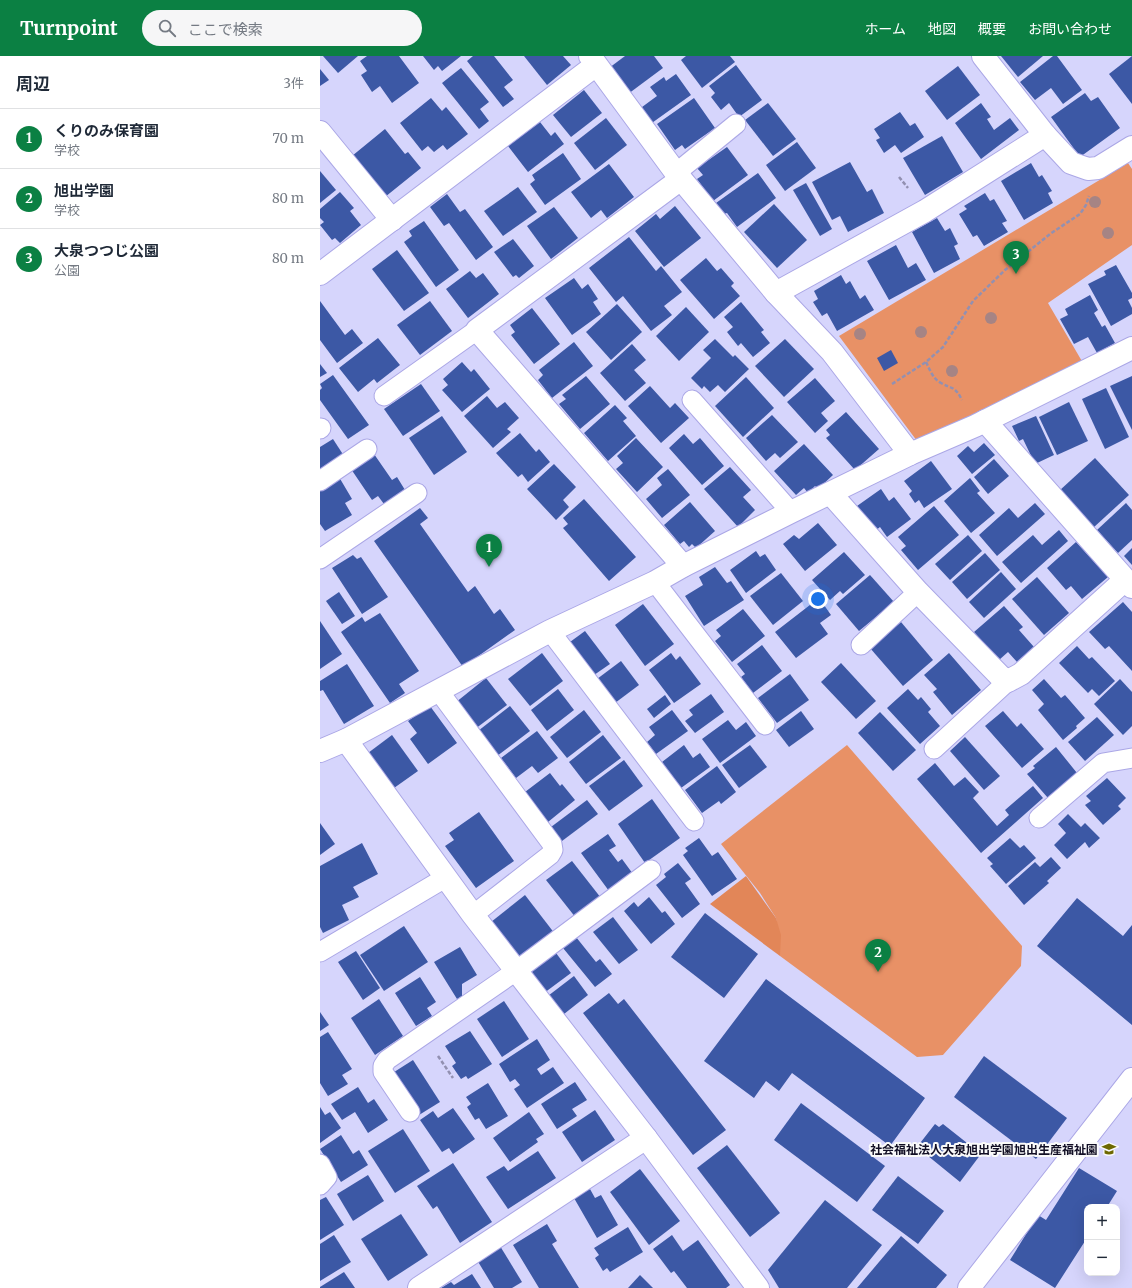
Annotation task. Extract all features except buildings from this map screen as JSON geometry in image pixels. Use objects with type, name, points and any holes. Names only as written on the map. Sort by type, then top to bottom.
[{"type":"street","points":[[984,56],[1045,135],[1071,163],[1088,169],[1098,168],[1132,147]]},
{"type":"street","points":[[320,274],[392,220],[598,59],[678,176],[776,293],[832,352],[910,454]]},
{"type":"street","points":[[320,132],[392,220]]},
{"type":"street","points":[[776,293],[924,211],[1045,135]]},
{"type":"street","points":[[678,176],[477,330],[683,566]]},
{"type":"street","points":[[320,752],[346,740],[550,631],[655,582],[683,566],[791,512],[831,494],[910,454],[980,423],[1132,348]]},
{"type":"street","points":[[831,494],[918,592],[1000,676],[1008,681],[1021,674],[1128,584],[980,423]]},
{"type":"street","points":[[346,740],[445,878],[646,1138],[754,1286]]},
{"type":"street","points":[[969,1288],[1132,1079]]},
{"type":"street","points":[[419,1288],[646,1138]]},
{"type":"lane","points":[[678,176],[736,124]]},
{"type":"lane","points":[[384,396],[477,330]]},
{"type":"lane","points":[[692,400],[791,512]]},
{"type":"lane","points":[[320,481],[367,449]]},
{"type":"lane","points":[[320,559],[418,492]]},
{"type":"lane","points":[[655,582],[765,725]]},
{"type":"lane","points":[[861,645],[918,592]]},
{"type":"lane","points":[[550,631],[694,821]]},
{"type":"lane","points":[[934,749],[1008,681]]},
{"type":"lane","points":[[438,690],[552,844],[553,850],[550,855],[473,915]]},
{"type":"lane","points":[[1039,818],[1103,763],[1132,758]]},
{"type":"lane","points":[[410,1112],[383,1072],[383,1066],[387,1060],[516,971],[651,870]]},
{"type":"lane","points":[[321,950],[445,878]]},
{"type":"lane","points":[[320,1164],[327,1177],[320,1185]]},
{"type":"path","points":[[868,400],[926,362],[943,347],[973,301],[1005,270],[1050,234],[1080,214],[1086,205],[1089,195],[1088,169]]},
{"type":"path","points":[[926,362],[934,378],[941,383],[953,387],[980,423]]},
{"type":"shaded area","points":[[1128,163],[1132,169],[1132,245],[1048,303],[1083,363],[917,441],[839,336]]},
{"type":"shaded area","points":[[847,745],[1022,946],[1021,966],[943,1055],[917,1057],[780,956],[776,918],[760,893],[721,844]]},
{"type":"shaded area","points":[[746,876],[776,918],[781,935],[780,956],[710,904]]},
{"type":"place","name":"大泉つつじ公園","points":[[1016,274]]},
{"type":"place","name":"くりのみ保育園","points":[[489,567]]},
{"type":"place","name":"旭出学園","points":[[878,972]]},
{"type":"place","name":"社会福祉法人大泉旭出学園旭出生産福祉園","points":[[1109,1149]]}]
